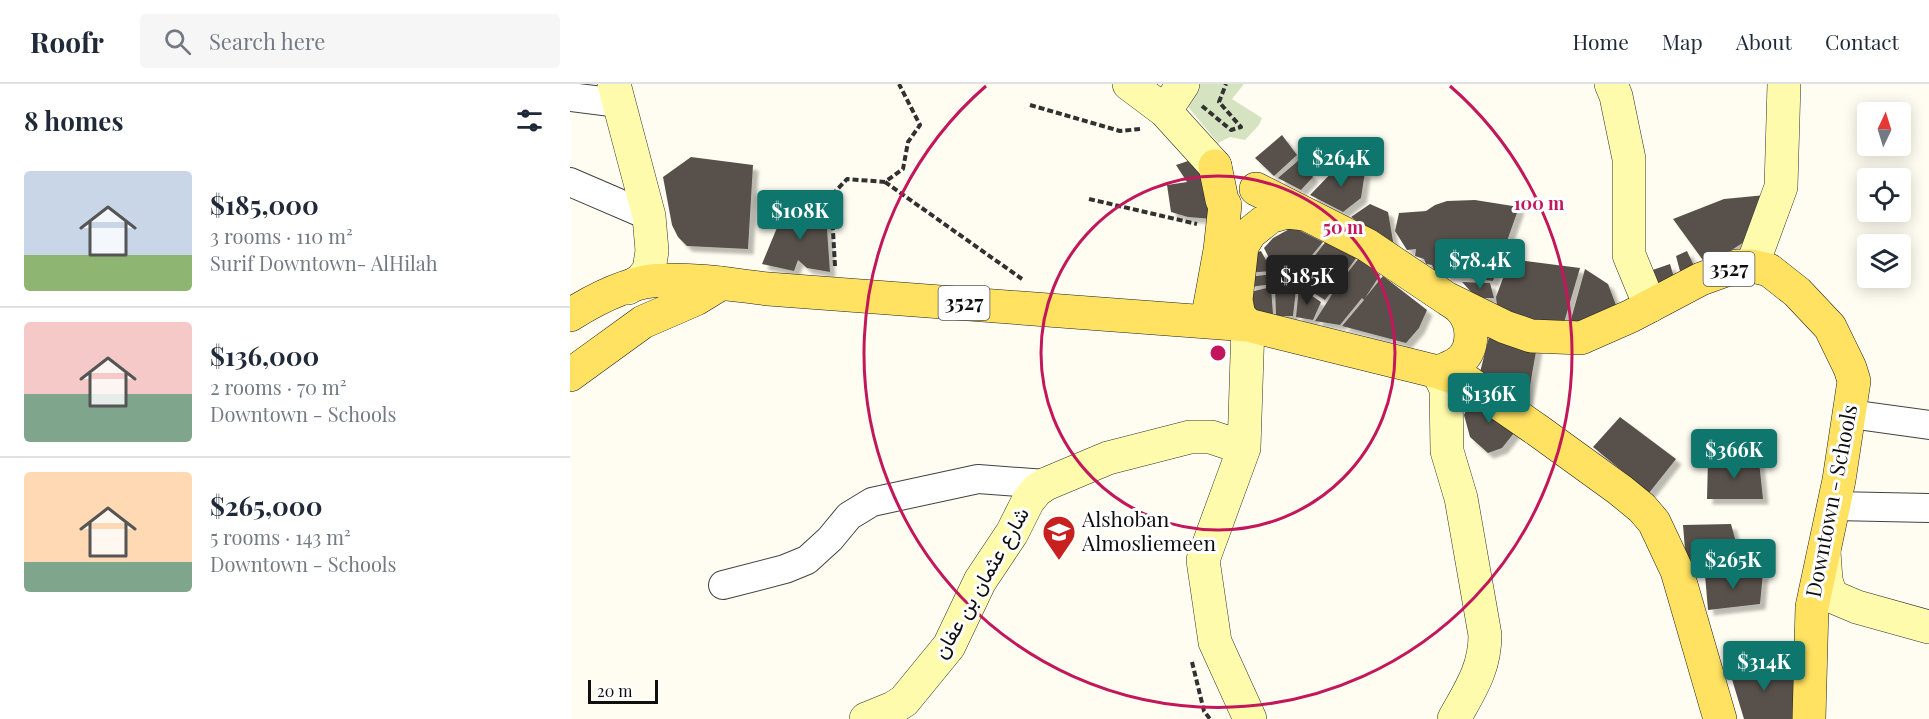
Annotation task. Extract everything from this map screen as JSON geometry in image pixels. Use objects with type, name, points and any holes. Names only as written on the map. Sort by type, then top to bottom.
[{"type":"main road","points":[[1129,84],[1167,104],[1230,181],[1207,321]]},
{"type":"main road","points":[[1611,84],[1616,96],[1629,159],[1629,255],[1650,306]]},
{"type":"main road","points":[[1752,266],[1781,188],[1784,84]]},
{"type":"main road","points":[[617,94],[649,216],[651,264],[641,280],[628,288]]},
{"type":"main road","name":"3527","points":[[1230,181],[1305,214],[1367,245],[1461,308],[1469,324],[1470,344],[1460,361],[1438,372]]},
{"type":"main road","name":"3527","points":[[1248,325],[1239,316],[1236,300],[1242,249],[1246,239],[1273,216],[1287,212],[1305,214]]},
{"type":"main road","name":"3527","points":[[1446,298],[1505,327],[1531,336],[1581,338],[1701,279],[1737,266],[1752,266]]},
{"type":"main road","name":"Downtown - Schools","points":[[1752,266],[1769,270],[1797,292],[1830,327],[1854,381],[1851,414],[1834,506],[1812,607],[1809,719]]},
{"type":"main road","name":"3527","points":[[570,315],[589,303],[638,284],[665,280],[722,284],[1248,325],[1438,372],[1468,382],[1620,490],[1642,508],[1654,522],[1677,571],[1720,719]]},
{"type":"main road","points":[[570,375],[643,322],[696,299],[722,284]]},
{"type":"main road","points":[[1248,325],[1245,448],[1203,560],[1215,642],[1250,719]]},
{"type":"main road","points":[[1438,372],[1446,389],[1447,451],[1461,498],[1485,635],[1485,649],[1480,669],[1455,719]]},
{"type":"main road","name":"شارع عثمان بن عفان","points":[[866,719],[904,701],[949,646],[980,581],[1012,534],[1036,490],[1108,458],[1190,437],[1211,437],[1245,448]]},
{"type":"main road","points":[[1824,552],[1826,580],[1831,596],[1857,607],[1929,627]]},
{"type":"main road","points":[[1811,638],[1830,618],[1857,607]]},
{"type":"street","points":[[570,98],[617,94]]},
{"type":"street","points":[[570,182],[649,216]]},
{"type":"street","points":[[1851,414],[1929,425]]},
{"type":"street","points":[[723,585],[785,569],[807,560],[820,550],[849,516],[872,502],[978,479],[1046,484]]},
{"type":"street","points":[[1834,506],[1929,508]]},
{"type":"path","points":[[885,182],[903,169],[908,142],[920,125],[899,84]]},
{"type":"path","points":[[1030,105],[1120,131],[1167,104],[1205,108],[1231,130],[1241,127],[1219,102],[1226,84]]},
{"type":"path","points":[[841,294],[836,279],[831,196],[847,179],[885,182],[1028,283]]},
{"type":"path","points":[[1089,199],[1200,225]]},
{"type":"green space","points":[[1192,84],[1244,84],[1232,99],[1262,118],[1259,125],[1245,140],[1230,137],[1218,143],[1188,107]]},
{"type":"building","points":[[1282,135],[1297,155],[1274,176],[1255,158]]},
{"type":"building","points":[[691,157],[753,165],[748,249],[687,246],[678,237],[672,225],[663,177]]},
{"type":"building","points":[[1191,160],[1203,171],[1213,219],[1188,217],[1171,212],[1167,185],[1187,182],[1176,165]]},
{"type":"building","points":[[1299,160],[1313,177],[1301,190],[1278,178]]},
{"type":"building","points":[[1340,164],[1365,172],[1361,198],[1343,212],[1310,195]]},
{"type":"building","points":[[1776,194],[1761,231],[1727,253],[1705,263],[1673,219],[1724,199]]},
{"type":"building","points":[[1475,200],[1519,207],[1493,281],[1446,275],[1443,270],[1434,270],[1432,265],[1426,264],[1424,259],[1415,256],[1416,249],[1407,250],[1395,231],[1399,213],[1426,211],[1447,201]]},
{"type":"building","points":[[1370,204],[1388,212],[1394,247],[1351,217]]},
{"type":"building","points":[[805,205],[822,209],[826,214],[830,272],[807,268],[798,260],[794,271],[762,264],[786,206],[802,214]]},
{"type":"building","points":[[1293,227],[1323,242],[1292,279],[1275,270],[1264,248],[1273,238]]},
{"type":"building","points":[[1327,240],[1357,257],[1325,300],[1295,281]]},
{"type":"building","points":[[1261,251],[1272,271],[1246,273],[1254,253]]},
{"type":"building","points":[[1687,251],[1695,268],[1681,275],[1676,256]]},
{"type":"building","points":[[1359,258],[1380,275],[1365,298],[1383,276],[1427,310],[1419,328],[1406,343],[1342,326],[1364,300],[1362,298],[1340,325],[1315,321]]},
{"type":"building","points":[[1510,259],[1580,268],[1563,326],[1498,316],[1496,297]]},
{"type":"building","points":[[1670,264],[1676,284],[1650,297],[1641,274]]},
{"type":"building","points":[[1585,269],[1608,284],[1619,313],[1570,323]]},
{"type":"building","points":[[1274,274],[1287,282],[1250,287],[1248,277]]},
{"type":"building","points":[[1462,282],[1490,283],[1494,298],[1477,298]]},
{"type":"building","points":[[1292,285],[1296,290],[1293,316],[1276,316],[1275,287]]},
{"type":"building","points":[[1271,287],[1273,314],[1252,311],[1250,292]]},
{"type":"building","points":[[1299,287],[1321,302],[1313,320],[1296,317]]},
{"type":"building","points":[[1491,329],[1537,346],[1526,408],[1479,376]]},
{"type":"building","points":[[1474,393],[1522,423],[1502,448],[1488,453],[1470,437],[1464,415]]},
{"type":"building","points":[[1620,417],[1676,459],[1649,493],[1593,447]]},
{"type":"building","points":[[1708,460],[1759,461],[1763,499],[1707,499]]},
{"type":"building","points":[[1731,524],[1742,564],[1695,569],[1696,564],[1686,562],[1683,525]]},
{"type":"building","points":[[1763,573],[1760,604],[1708,610],[1705,575]]},
{"type":"building","points":[[1724,653],[1760,663],[1760,680],[1800,679],[1802,719],[1744,719]]},
{"type":"place","name":"Alshoban Almosliemeen","points":[[1059,561]]}]
